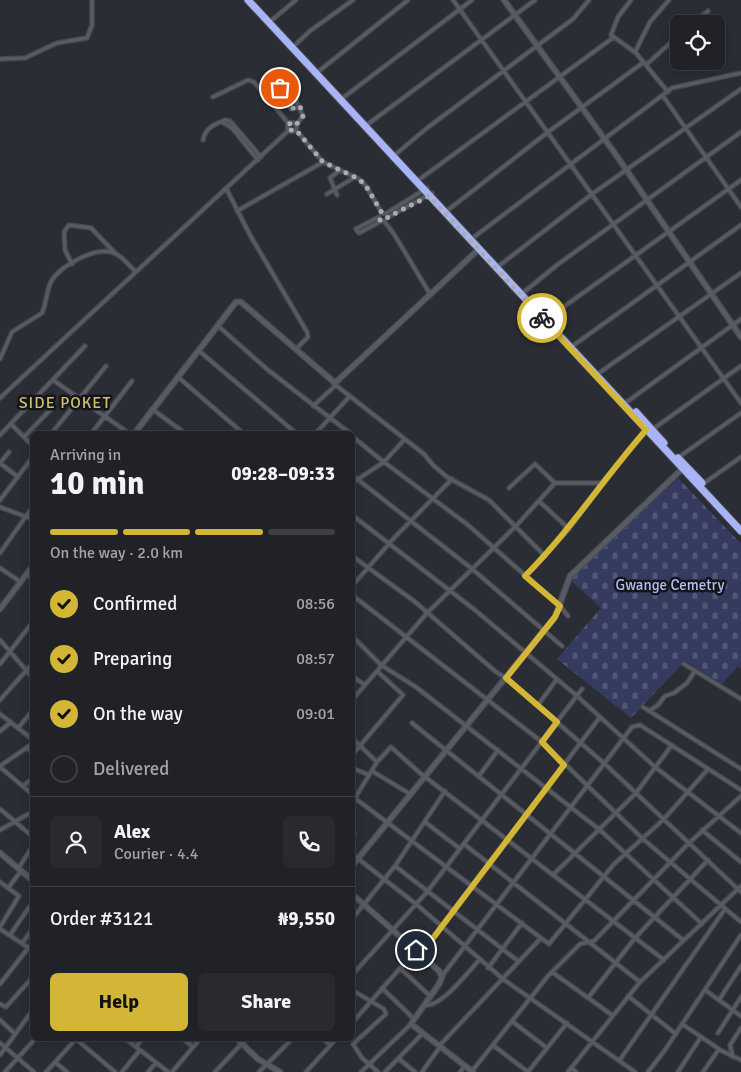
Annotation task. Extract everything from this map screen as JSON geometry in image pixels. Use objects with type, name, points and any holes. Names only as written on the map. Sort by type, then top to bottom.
[{"type":"highway","points":[[248,0],[625,403]]},
{"type":"highway","points":[[254,0],[420,180],[428,192],[474,237],[574,345],[682,469],[741,532]]},
{"type":"highway","points":[[649,430],[741,525]]},
{"type":"main road","points":[[504,0],[626,169],[741,337]]},
{"type":"main road","points":[[134,431],[236,302],[239,301],[334,384],[479,249]]},
{"type":"main road","points":[[355,863],[487,699],[544,632],[560,606],[566,581],[570,576],[682,469]]},
{"type":"main road","points":[[0,609],[30,570]]},
{"type":"main road","points":[[0,853],[30,878]]},
{"type":"main road","points":[[355,896],[421,954],[442,977],[432,997],[414,1022],[422,1034],[472,1072]]},
{"type":"main road","points":[[241,1043],[265,1064],[280,1072]]},
{"type":"street","points":[[0,59],[25,58],[57,43],[87,38],[92,25],[92,0]]},
{"type":"street","points":[[272,20],[296,0]]},
{"type":"street","points":[[295,45],[310,31],[353,0]]},
{"type":"street","points":[[319,71],[408,0]]},
{"type":"street","points":[[453,0],[741,403]]},
{"type":"street","points":[[344,97],[472,0]]},
{"type":"street","points":[[368,124],[535,0]]},
{"type":"street","points":[[396,154],[427,128],[572,19],[589,0]]},
{"type":"street","points":[[631,0],[613,26],[611,33],[635,52],[668,92]]},
{"type":"street","points":[[635,52],[650,22],[669,0]]},
{"type":"street","points":[[703,15],[708,11]]},
{"type":"street","points":[[420,180],[614,37]]},
{"type":"street","points":[[448,210],[548,132],[645,63],[670,42]]},
{"type":"street","points":[[474,237],[668,92],[680,85],[741,73]]},
{"type":"street","points":[[213,97],[248,80],[254,82],[289,124],[289,130]]},
{"type":"street","points":[[288,82],[280,88],[288,105],[291,109],[300,106]]},
{"type":"street","points":[[500,265],[626,169],[741,89]]},
{"type":"street","points":[[663,96],[741,206]]},
{"type":"street","points":[[0,398],[289,130],[296,128],[303,116],[300,106],[296,101],[288,105]]},
{"type":"street","points":[[203,140],[204,134],[212,125],[225,120],[230,122],[258,160]]},
{"type":"street","points":[[289,124],[293,123],[323,162],[355,177],[366,186],[430,294]]},
{"type":"street","points":[[524,292],[741,132]]},
{"type":"street","points":[[241,136],[261,157]]},
{"type":"street","points":[[237,211],[323,162]]},
{"type":"street","points":[[338,195],[330,178],[341,170]]},
{"type":"street","points":[[327,194],[355,177]]},
{"type":"street","points":[[548,318],[741,180]]},
{"type":"street","points":[[226,188],[237,211],[307,332],[308,337],[296,349]]},
{"type":"street","points":[[428,192],[384,217],[356,229],[358,233],[363,232],[384,217],[428,192]]},
{"type":"street","points":[[72,264],[66,250],[64,232],[69,225],[91,228],[136,272]]},
{"type":"street","points":[[574,345],[741,225]]},
{"type":"street","points":[[0,359],[9,336],[42,313],[51,281],[56,275],[72,264],[96,252],[108,251],[117,254]]},
{"type":"street","points":[[599,373],[741,273]]},
{"type":"street","points":[[625,403],[741,320]]},
{"type":"street","points":[[216,325],[313,406],[347,431]]},
{"type":"street","points":[[0,434],[85,346]]},
{"type":"street","points":[[198,350],[293,431]]},
{"type":"street","points":[[53,431],[106,366]]},
{"type":"street","points":[[525,576],[570,529],[602,483],[649,430],[741,366]]},
{"type":"street","points":[[178,376],[241,431]]},
{"type":"street","points":[[53,380],[128,431]]},
{"type":"street","points":[[93,431],[132,381]]},
{"type":"street","points":[[313,406],[334,384],[424,454],[433,465],[452,479],[488,500],[545,556]]},
{"type":"street","points":[[318,431],[349,397]]},
{"type":"street","points":[[31,431],[52,408]]},
{"type":"street","points":[[152,409],[182,431]]},
{"type":"street","points":[[678,458],[741,414]]},
{"type":"street","points":[[11,424],[30,443]]},
{"type":"street","points":[[24,438],[30,432]]},
{"type":"street","points":[[355,438],[494,548],[560,606],[568,616]]},
{"type":"street","points":[[404,440],[384,462],[357,480],[471,568],[562,646]]},
{"type":"street","points":[[9,452],[0,463],[18,477]]},
{"type":"street","points":[[703,484],[741,457]]},
{"type":"street","points":[[509,488],[535,464],[555,483],[602,483]]},
{"type":"street","points":[[0,500],[30,465]]},
{"type":"street","points":[[355,583],[369,569],[389,543],[432,497],[452,479]]},
{"type":"street","points":[[355,696],[427,613],[516,526],[555,483]]},
{"type":"street","points":[[539,501],[570,529]]},
{"type":"street","points":[[0,507],[30,519]]},
{"type":"street","points":[[0,553],[30,511]]},
{"type":"street","points":[[355,517],[557,679],[625,738],[655,767],[741,833]]},
{"type":"street","points":[[355,558],[427,613],[538,705],[605,764],[740,889],[724,908],[619,1061]]},
{"type":"street","points":[[0,568],[21,582]]},
{"type":"street","points":[[27,574],[30,578]]},
{"type":"street","points":[[355,597],[542,742],[564,765],[643,838],[741,922]]},
{"type":"street","points":[[0,664],[30,625]]},
{"type":"street","points":[[355,639],[381,665],[416,687],[600,830],[652,881],[702,924]]},
{"type":"street","points":[[0,640],[30,675]]},
{"type":"street","points":[[684,664],[741,699]]},
{"type":"street","points":[[0,700],[30,666]]},
{"type":"street","points":[[355,752],[403,695],[401,691],[377,671]]},
{"type":"street","points":[[649,711],[658,705],[665,696],[674,693],[686,683],[695,671]]},
{"type":"street","points":[[355,678],[364,685]]},
{"type":"street","points":[[538,705],[557,679]]},
{"type":"street","points":[[355,972],[427,892],[582,689]]},
{"type":"street","points":[[643,707],[741,768]]},
{"type":"street","points":[[19,727],[30,713]]},
{"type":"street","points":[[0,714],[30,737]]},
{"type":"street","points":[[421,954],[600,717]]},
{"type":"street","points":[[1,730],[11,722]]},
{"type":"street","points":[[412,723],[683,940]]},
{"type":"street","points":[[442,977],[498,905],[570,806],[605,764],[632,727],[637,725],[672,745],[741,790]]},
{"type":"street","points":[[355,741],[377,762]]},
{"type":"street","points":[[30,745],[0,767],[30,792]]},
{"type":"street","points":[[553,875],[636,794],[672,745]]},
{"type":"street","points":[[26,747],[30,751]]},
{"type":"street","points":[[355,796],[377,762],[391,748],[424,776],[483,819],[612,922],[664,960]]},
{"type":"street","points":[[479,776],[498,750]]},
{"type":"street","points":[[355,798],[549,944],[586,901],[614,864],[664,819],[708,768]]},
{"type":"street","points":[[355,769],[369,776]]},
{"type":"street","points":[[372,772],[410,794]]},
{"type":"street","points":[[23,786],[30,781]]},
{"type":"street","points":[[355,915],[395,866],[445,791]]},
{"type":"street","points":[[472,1072],[552,972],[580,944],[591,943],[702,830],[741,796]]},
{"type":"street","points":[[0,809],[30,834]]},
{"type":"street","points":[[0,830],[30,813]]},
{"type":"street","points":[[425,822],[460,848]]},
{"type":"street","points":[[702,830],[741,862]]},
{"type":"street","points":[[464,844],[640,982]]},
{"type":"street","points":[[8,888],[30,851]]},
{"type":"street","points":[[355,856],[416,904],[488,968],[635,1072]]},
{"type":"street","points":[[588,998],[635,938],[708,860]]},
{"type":"street","points":[[395,866],[518,961]]},
{"type":"street","points":[[0,882],[19,896],[0,928],[30,948]]},
{"type":"street","points":[[10,935],[30,906]]},
{"type":"street","points":[[576,1072],[570,1070],[640,982],[683,940],[724,908]]},
{"type":"street","points":[[488,968],[522,923]]},
{"type":"street","points":[[23,942],[30,933]]},
{"type":"street","points":[[648,1072],[676,1034],[741,935]]},
{"type":"street","points":[[422,1072],[439,1046],[541,938]]},
{"type":"street","points":[[0,984],[30,950]]},
{"type":"street","points":[[355,1020],[416,950]]},
{"type":"street","points":[[427,1005],[432,1005],[442,997],[480,960]]},
{"type":"street","points":[[719,1000],[741,966]]},
{"type":"street","points":[[400,968],[432,997]]},
{"type":"street","points":[[552,972],[612,1016]]},
{"type":"street","points":[[735,975],[741,979]]},
{"type":"street","points":[[0,1004],[6,1007],[30,980]]},
{"type":"street","points":[[361,1072],[414,1022],[382,988]]},
{"type":"street","points":[[705,990],[741,1016]]},
{"type":"street","points":[[355,992],[384,1009],[386,1014],[353,1044],[362,1058],[378,1072]]},
{"type":"street","points":[[628,996],[676,1034]]},
{"type":"street","points":[[718,1033],[741,997]]},
{"type":"street","points":[[0,1055],[14,1033],[30,1013]]},
{"type":"street","points":[[0,1020],[14,1033]]},
{"type":"street","points":[[512,1022],[547,1048]]},
{"type":"street","points":[[494,1046],[528,1072],[567,1024]]},
{"type":"street","points":[[682,1024],[718,1049],[741,1060]]},
{"type":"street","points":[[733,1057],[730,1045],[741,1028]]},
{"type":"street","points":[[385,1072],[422,1034]]},
{"type":"street","points":[[678,1072],[701,1037]]},
{"type":"street","points":[[5,1072],[33,1041]]},
{"type":"street","points":[[46,1072],[74,1041]]},
{"type":"street","points":[[78,1041],[115,1072]]},
{"type":"street","points":[[128,1041],[170,1072],[198,1041]]},
{"type":"street","points":[[136,1047],[140,1041]]},
{"type":"street","points":[[186,1041],[193,1047]]},
{"type":"street","points":[[215,1072],[244,1041]]},
{"type":"street","points":[[259,1072],[290,1041]]},
{"type":"street","points":[[325,1041],[330,1045]]},
{"type":"street","points":[[306,1072],[334,1041]]},
{"type":"street","points":[[0,1043],[34,1072]]},
{"type":"street","points":[[703,1072],[718,1049]]},
{"type":"street","points":[[122,1072],[140,1050]]},
{"type":"street","points":[[399,1059],[416,1072]]},
{"type":"street","points":[[55,1062],[67,1072]]},
{"type":"street","points":[[148,1072],[156,1063]]},
{"type":"street","points":[[460,1072],[465,1066]]},
{"type":"green space","name":"Gwange Cemetry","points":[[678,478],[741,544],[741,669],[738,666],[722,684],[685,661],[631,718],[557,659],[601,608],[570,580]]},
{"type":"way so far","points":[[280,88],[289,109],[300,106],[303,116],[296,125],[293,123],[289,124],[289,130],[292,132],[296,130],[305,143],[323,162],[359,179],[366,186],[382,213],[379,217],[380,220],[384,221],[388,217],[429,196],[542,318]]},
{"type":"district","name":"SIDE POKET","points":[[65,402]]},
{"type":"route","points":[[416,950],[421,954],[564,765],[542,742],[557,722],[506,678],[555,617],[560,606],[525,576],[570,529],[602,483],[646,430],[542,318]]}]
